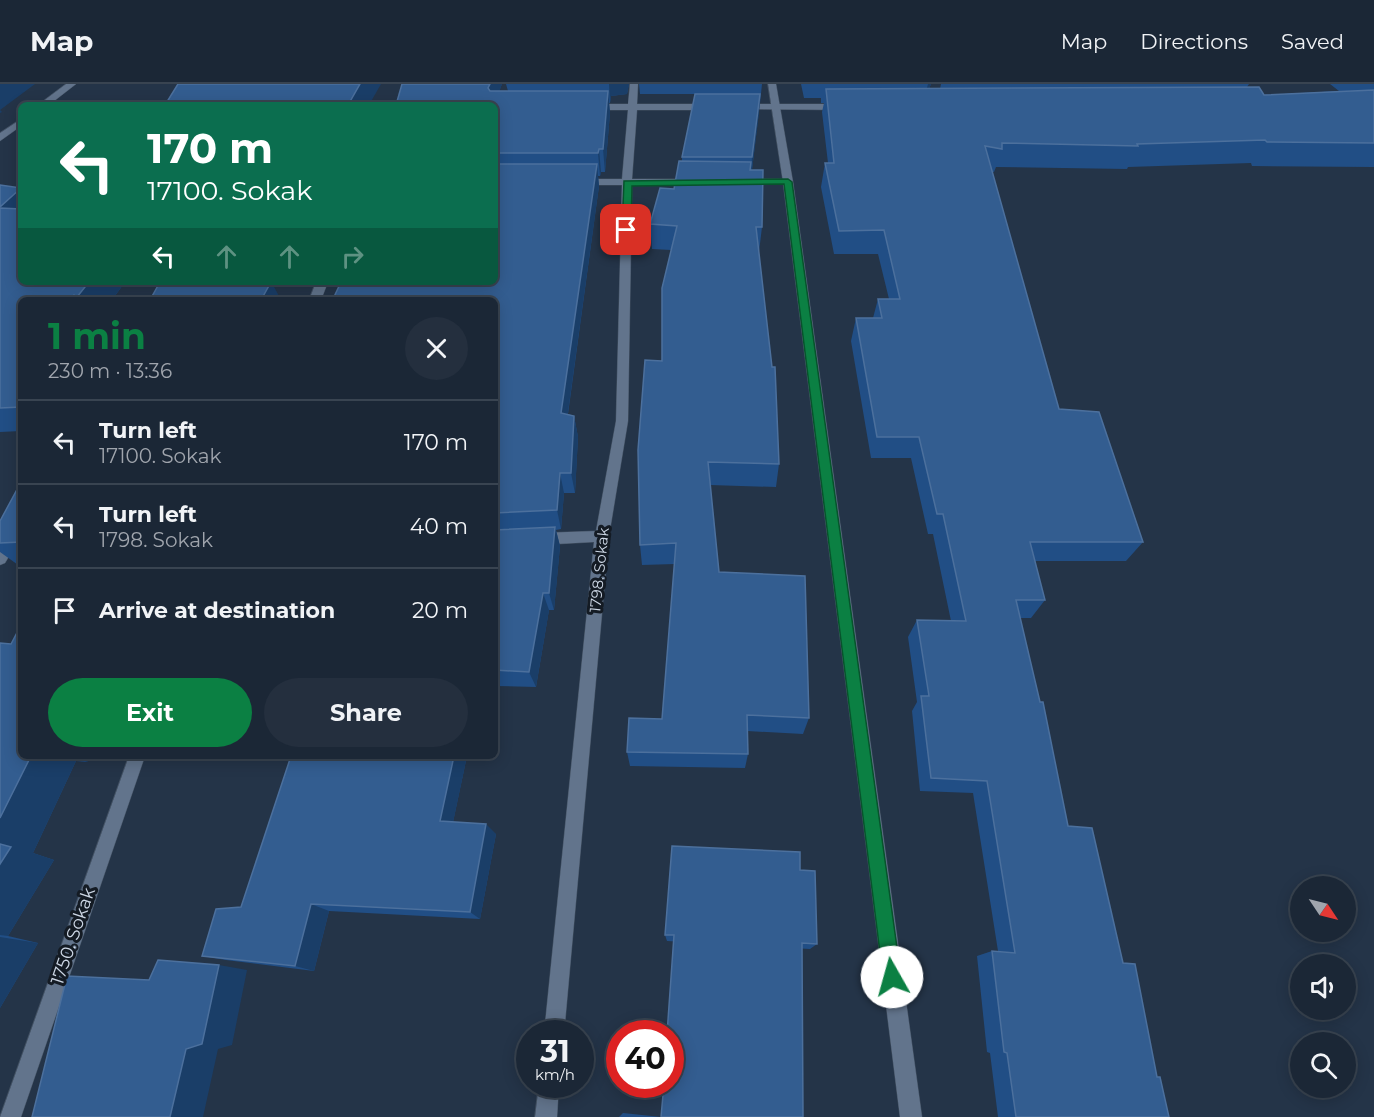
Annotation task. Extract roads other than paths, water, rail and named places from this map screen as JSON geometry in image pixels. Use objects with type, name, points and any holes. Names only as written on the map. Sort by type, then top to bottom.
[{"type":"street","points":[[47,102],[72,84]]},
{"type":"street","name":"1798. Sokak","points":[[555,1020],[602,536],[622,421],[627,183],[634,84]]},
{"type":"street","points":[[772,84],[788,182],[911,1117]]},
{"type":"street","points":[[573,107],[849,107]]},
{"type":"street","points":[[0,138],[18,124]]},
{"type":"street","points":[[572,182],[708,182]]},
{"type":"street","points":[[730,182],[788,182]]},
{"type":"street","points":[[0,560],[18,529]]},
{"type":"street","points":[[519,540],[602,536]]},
{"type":"street","name":"1750. Sokak","points":[[10,1117],[136,759]]},
{"type":"street","points":[[546,1117],[548,1098]]}]
